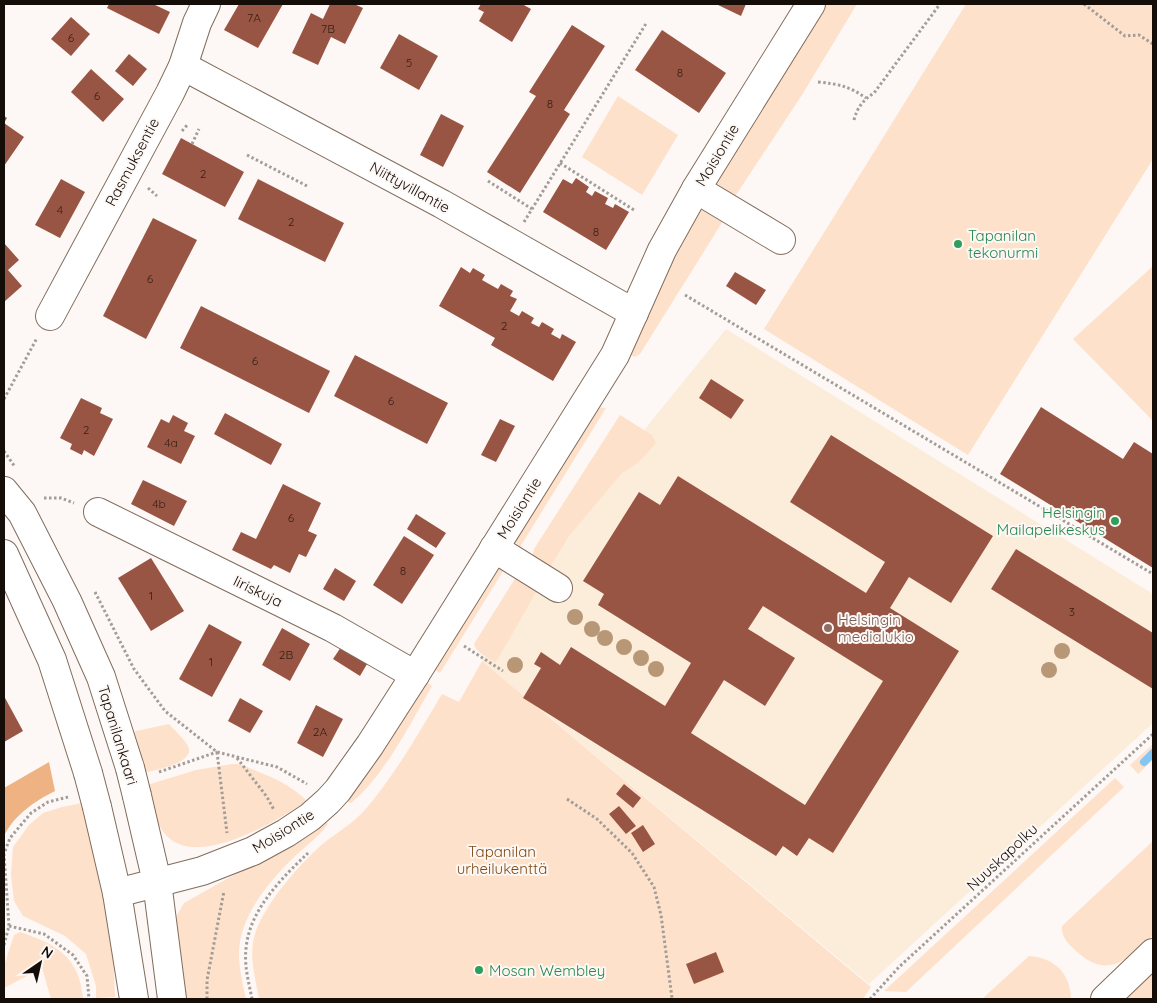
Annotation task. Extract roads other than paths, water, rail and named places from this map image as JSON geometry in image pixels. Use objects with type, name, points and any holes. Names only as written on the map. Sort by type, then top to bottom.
[{"type":"street","name":"Rasmuksentie","points":[[50,316],[183,66],[197,23],[206,4]]},
{"type":"street","name":"Moisiontie","points":[[118,893],[202,871],[253,851],[310,817],[338,790],[416,675],[615,355],[662,250],[696,189],[811,4]]},
{"type":"street","name":"Niittyvillantie","points":[[183,66],[442,204],[634,313]]},
{"type":"street","points":[[696,189],[781,240]]},
{"type":"street","name":"Tapanilankaari","points":[[4,491],[22,512],[67,601],[142,771],[137,796],[157,882],[172,999]]},
{"type":"street","name":"Iiriskuja","points":[[98,512],[333,628],[416,675]]},
{"type":"street","points":[[494,548],[558,588]]},
{"type":"street","points":[[4,554],[52,660],[88,773],[85,801],[118,893],[134,999]]},
{"type":"street","points":[[1104,999],[1153,954]]},
{"type":"waterway","points":[[1144,762],[1153,753]]},
{"type":"place","name":"Tapanilan tekonurmi","points":[[958,244]]},
{"type":"place","name":"Helsingin Mailapelikeskus","points":[[1115,521]]},
{"type":"place","name":"Helsingin medialukio","points":[[828,628]]},
{"type":"place","name":"Mosan Wembley","points":[[479,970]]},
{"type":"park label","name":"Tapanilan urheilukenttä","points":[[502,860]]}]
